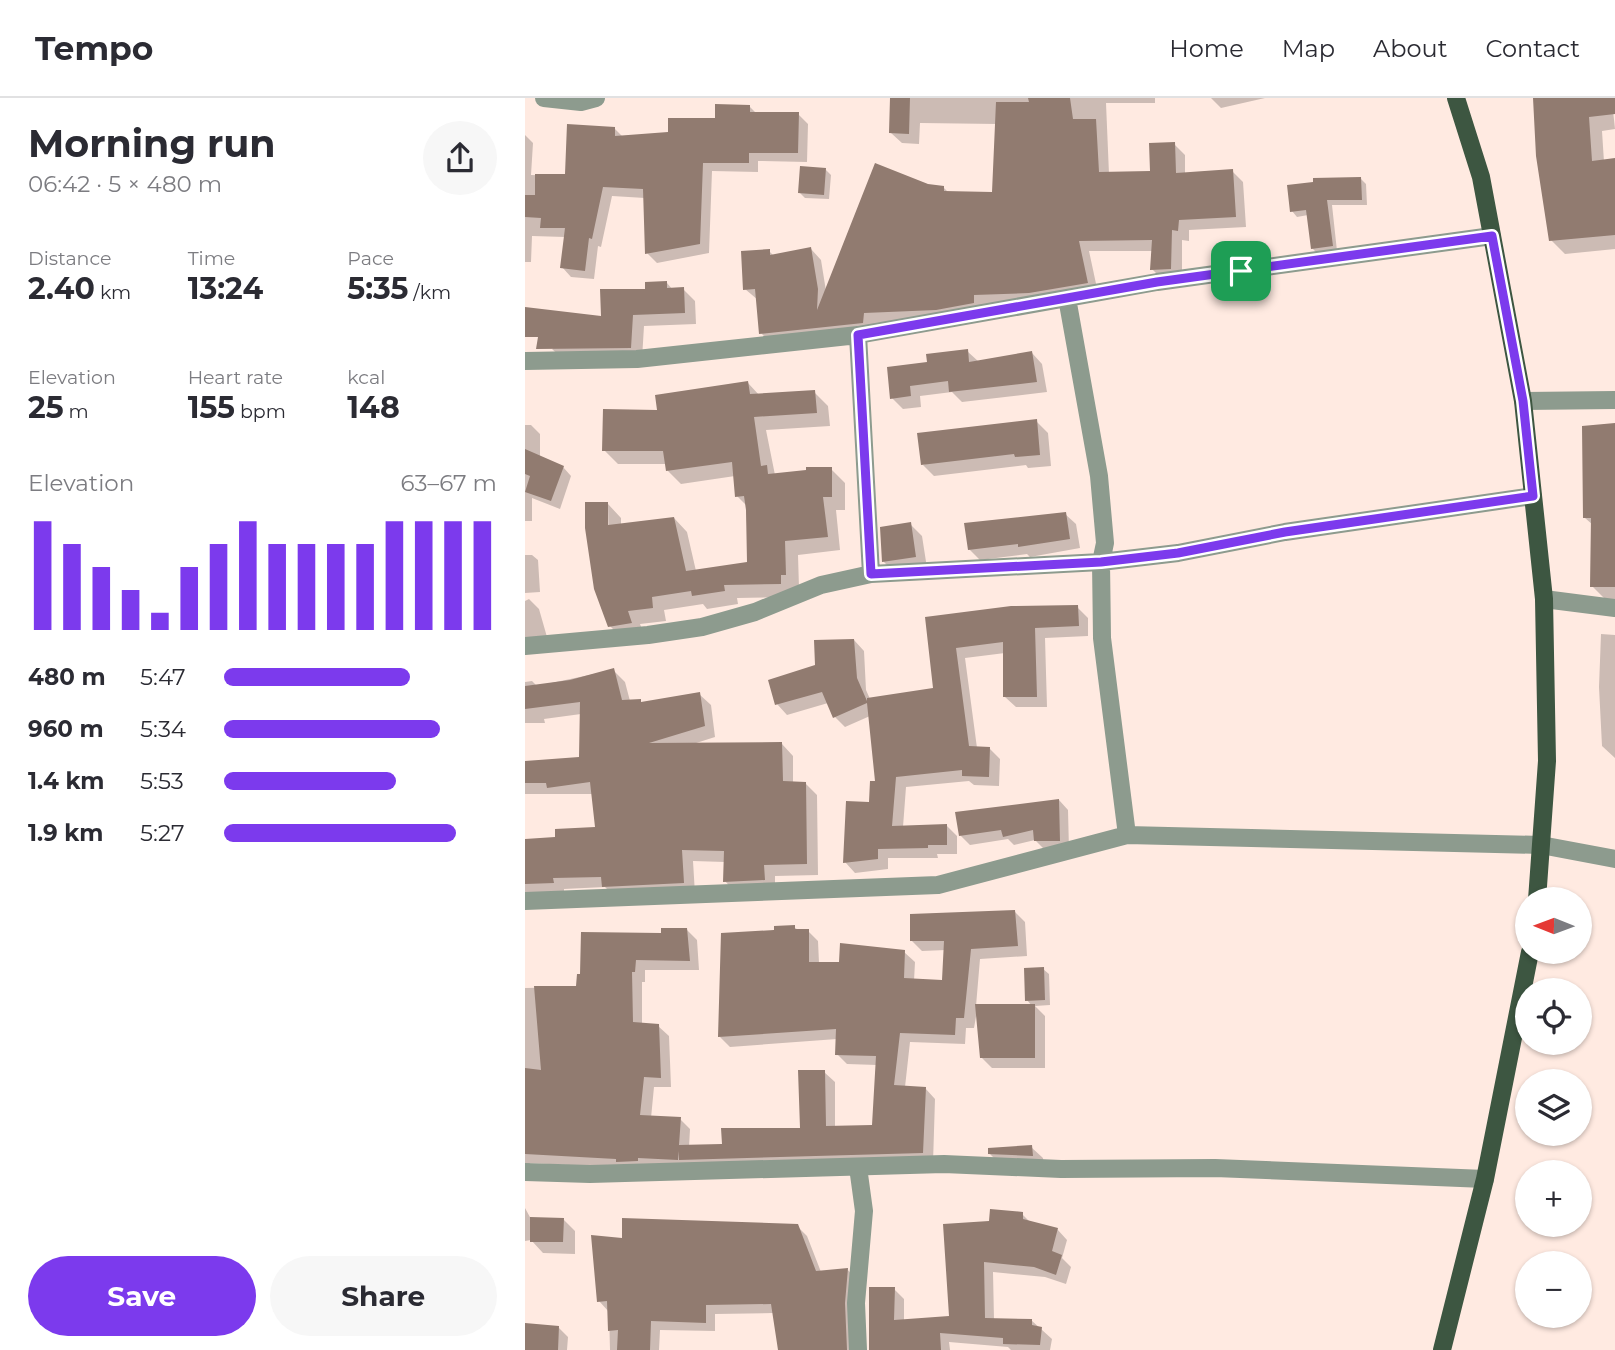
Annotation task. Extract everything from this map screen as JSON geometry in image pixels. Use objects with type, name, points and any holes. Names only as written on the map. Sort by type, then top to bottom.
[{"type":"main road","points":[[1456,98],[1481,177],[1523,401],[1533,496],[1543,599],[1547,761],[1538,887]]},
{"type":"main road","points":[[1442,1350],[1485,1179],[1528,964]]},
{"type":"street","points":[[544,98],[581,102],[596,98]]},
{"type":"street","points":[[525,361],[637,359],[858,335],[1157,282],[1492,236]]},
{"type":"street","points":[[1067,298],[1099,476],[1105,543],[1101,562],[1102,638],[1127,835]]},
{"type":"street","points":[[858,335],[871,574]]},
{"type":"street","points":[[1523,401],[1615,400]]},
{"type":"street","points":[[525,646],[648,635],[702,627],[755,612],[821,585],[871,574],[1101,562],[1178,553],[1285,532],[1533,496]]},
{"type":"street","points":[[1543,599],[1615,608]]},
{"type":"street","points":[[525,901],[938,885],[1127,835],[1541,845],[1615,859]]},
{"type":"street","points":[[525,1172],[590,1174],[944,1164],[1061,1169],[1215,1168],[1485,1179]]},
{"type":"street","points":[[858,1167],[864,1211],[856,1303],[858,1350]]},
{"type":"building","points":[[890,98],[910,98],[909,134],[889,133]]},
{"type":"building","points":[[1028,98],[1070,98],[1073,119],[1096,119],[1099,172],[1150,171],[1149,143],[1175,142],[1176,173],[1233,169],[1236,217],[1179,220],[1178,231],[1172,230],[1171,269],[1150,270],[1152,240],[1079,241],[1088,283],[1029,293],[974,295],[974,303],[936,310],[864,313],[863,323],[759,334],[755,289],[743,290],[741,251],[770,249],[770,255],[811,247],[818,289],[817,310],[875,163],[928,184],[944,186],[944,191],[992,192],[996,102],[1029,102]]},
{"type":"building","points":[[1533,98],[1615,98],[1615,114],[1589,117],[1592,161],[1615,158],[1615,235],[1549,241],[1536,156]]},
{"type":"building","points":[[715,104],[750,105],[750,112],[799,112],[798,153],[749,153],[749,163],[703,163],[700,244],[645,254],[643,189],[603,187],[592,239],[589,238],[585,271],[560,268],[565,228],[540,228],[541,218],[525,217],[525,195],[535,195],[535,174],[565,174],[567,124],[615,127],[615,136],[668,132],[668,118],[715,118]]},
{"type":"building","points":[[800,166],[826,168],[824,195],[798,193]]},
{"type":"building","points":[[1361,177],[1362,200],[1327,200],[1333,246],[1311,249],[1306,210],[1290,212],[1287,185],[1313,182],[1313,178]]},
{"type":"building","points":[[667,281],[667,288],[684,287],[685,313],[633,315],[631,348],[536,349],[538,337],[525,337],[525,307],[601,316],[600,289],[645,289],[645,282]]},
{"type":"building","points":[[968,349],[969,362],[1032,351],[1037,382],[949,392],[948,381],[910,386],[911,396],[890,399],[887,367],[927,362],[926,354]]},
{"type":"building","points":[[748,381],[750,394],[815,390],[817,413],[754,417],[761,466],[767,465],[768,474],[806,470],[806,467],[832,467],[832,497],[823,497],[828,537],[785,541],[786,575],[781,575],[781,584],[724,585],[725,591],[692,596],[691,591],[652,597],[653,608],[628,611],[632,623],[608,627],[594,589],[585,528],[585,502],[608,502],[608,525],[674,517],[686,571],[747,562],[746,510],[744,496],[735,497],[732,462],[666,471],[663,451],[602,451],[603,409],[657,410],[655,395]]},
{"type":"building","points":[[1037,419],[1040,455],[1015,457],[1014,454],[921,465],[917,433]]},
{"type":"building","points":[[1615,423],[1615,587],[1590,587],[1591,518],[1583,518],[1582,426]]},
{"type":"building","points":[[525,449],[564,466],[551,501],[525,492],[530,476],[525,474]]},
{"type":"building","points":[[1066,512],[1070,539],[1018,547],[1018,544],[968,550],[964,523]]},
{"type":"building","points":[[911,522],[916,557],[882,562],[880,527]]},
{"type":"building","points":[[1078,605],[1079,626],[1035,628],[1037,697],[1003,697],[1003,642],[956,648],[969,746],[990,747],[989,777],[962,776],[962,770],[896,777],[892,826],[947,824],[947,845],[878,849],[878,859],[843,863],[846,801],[869,802],[870,781],[875,781],[867,703],[833,718],[822,692],[775,705],[768,680],[815,665],[814,640],[854,639],[857,678],[867,701],[867,698],[933,688],[925,617],[1011,606]]},
{"type":"building","points":[[614,668],[622,700],[641,699],[641,702],[700,692],[705,726],[649,743],[782,742],[783,781],[806,782],[807,864],[764,865],[765,880],[723,882],[724,851],[682,850],[684,883],[602,887],[601,877],[553,878],[554,883],[525,884],[525,839],[555,837],[555,829],[595,827],[590,782],[547,788],[546,783],[525,783],[525,761],[579,757],[580,702],[525,709],[525,686],[570,680]]},
{"type":"building","points":[[1059,799],[1060,841],[1034,841],[1033,830],[1003,837],[1001,830],[959,836],[955,812]]},
{"type":"building","points":[[1015,910],[1018,946],[971,949],[964,1018],[956,1018],[955,1035],[900,1033],[894,1085],[926,1087],[923,1153],[679,1160],[679,1151],[678,1160],[638,1158],[638,1161],[616,1162],[616,1159],[525,1154],[525,1068],[541,1070],[534,986],[576,986],[577,974],[580,974],[581,932],[661,933],[661,928],[687,928],[690,961],[636,960],[635,972],[632,972],[633,1022],[659,1024],[661,1078],[644,1077],[640,1115],[681,1117],[679,1145],[722,1144],[721,1128],[800,1128],[798,1070],[825,1070],[826,1126],[872,1125],[876,1056],[835,1055],[836,1029],[718,1037],[721,933],[774,930],[774,926],[795,925],[795,929],[809,929],[809,962],[839,962],[840,943],[905,950],[904,978],[942,980],[944,941],[910,941],[910,914]]},
{"type":"building","points":[[1044,967],[1045,1000],[1025,1001],[1024,968]]},
{"type":"building","points":[[975,1004],[1035,1004],[1035,1058],[980,1058]]},
{"type":"building","points":[[1032,1145],[1033,1156],[988,1154],[988,1148]]},
{"type":"building","points":[[990,1209],[1023,1212],[1023,1219],[1058,1228],[1052,1251],[1062,1255],[1056,1275],[1034,1267],[984,1262],[985,1318],[1032,1319],[1032,1325],[1042,1327],[1040,1345],[1003,1344],[1003,1338],[940,1333],[941,1350],[869,1350],[869,1287],[895,1287],[894,1320],[949,1316],[943,1224],[989,1221]]},
{"type":"building","points":[[530,1217],[564,1218],[563,1242],[530,1242]]},
{"type":"building","points":[[622,1218],[798,1224],[816,1271],[848,1268],[845,1303],[847,1350],[778,1350],[771,1304],[706,1305],[706,1323],[651,1321],[650,1350],[617,1350],[618,1330],[608,1331],[607,1301],[597,1302],[591,1235],[622,1238]]},
{"type":"building","points":[[525,1323],[559,1326],[558,1350],[525,1350]]},
{"type":"route","points":[[1492,236],[1523,401],[1533,496],[1285,532],[1178,553],[1101,562],[871,574],[858,335],[1157,282],[1241,271],[1492,236]]}]
